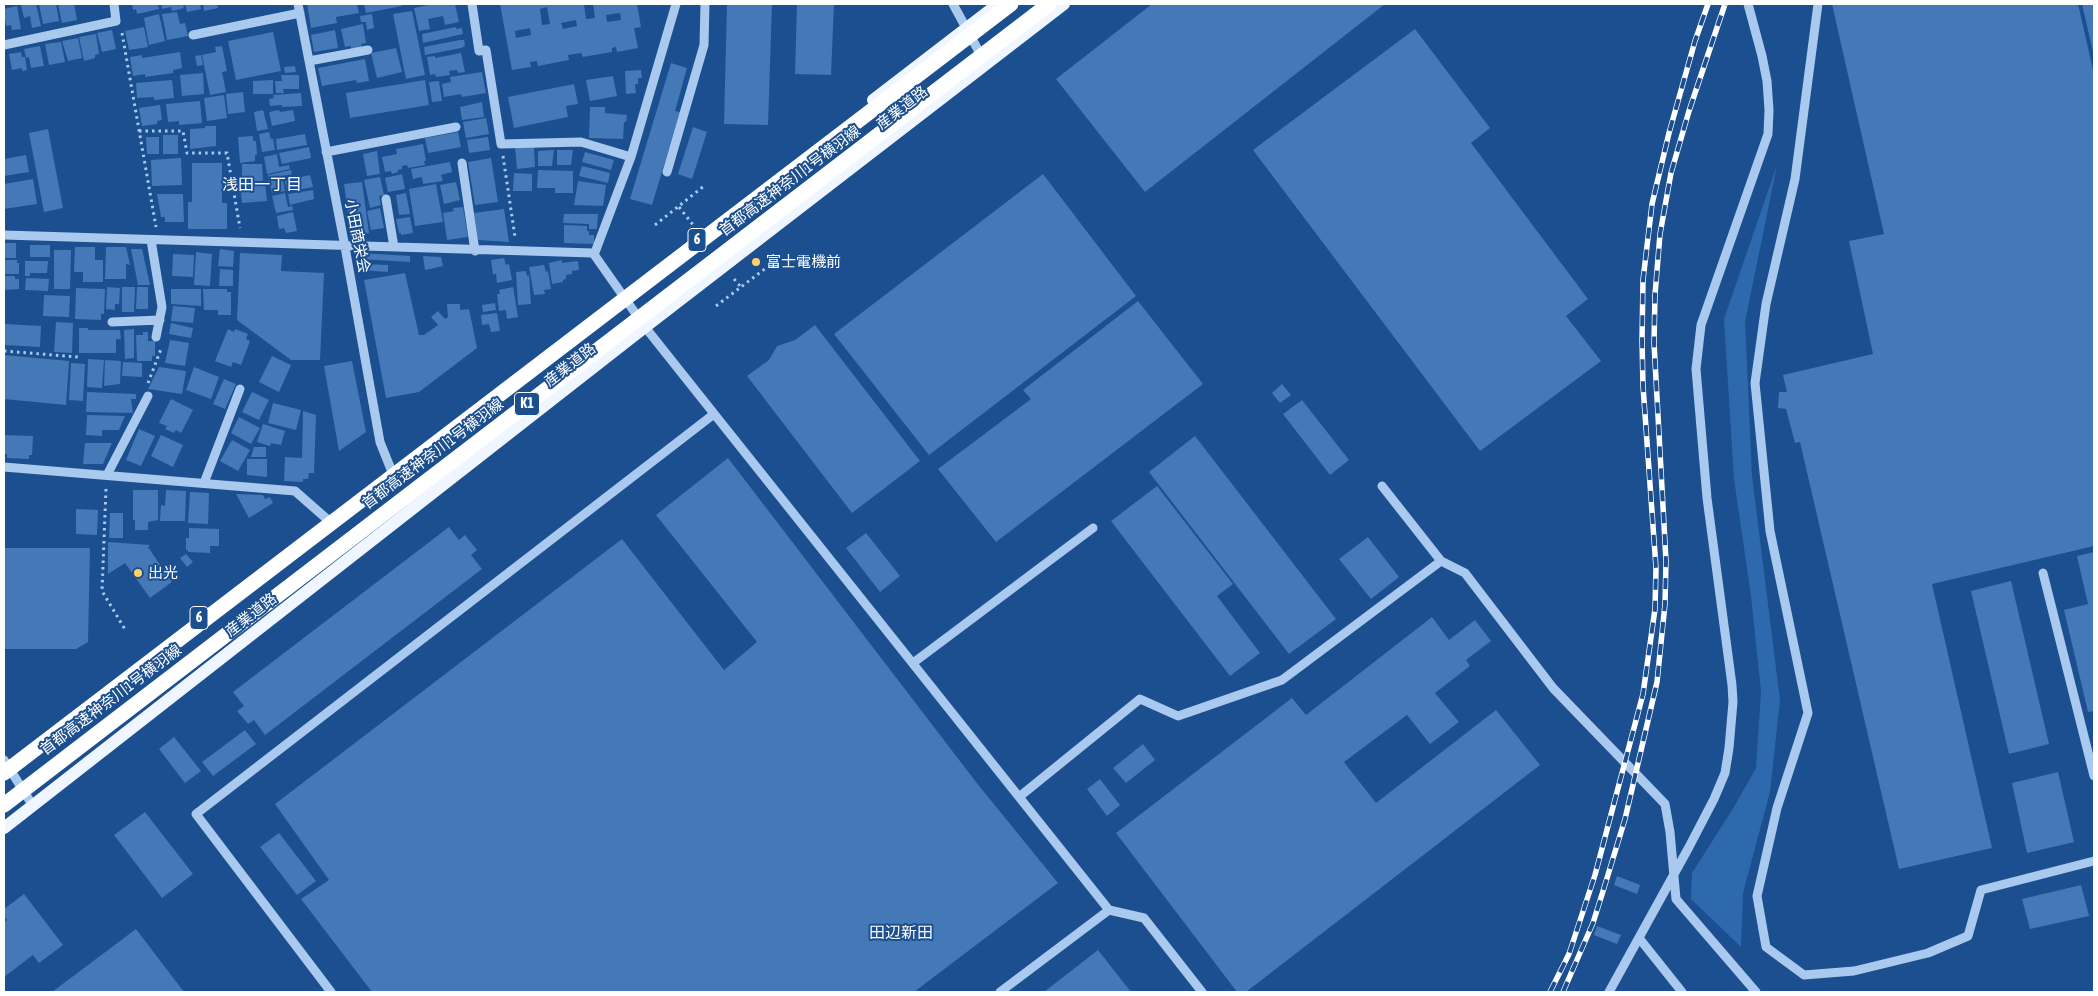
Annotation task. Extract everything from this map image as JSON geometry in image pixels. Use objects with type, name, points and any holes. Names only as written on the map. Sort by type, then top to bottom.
[{"type":"highway","name":"首都高速神奈川1号横羽線","points":[[4,766],[1012,4]]},
{"type":"highway","name":"首都高速神奈川1号横羽線","points":[[4,805],[1049,4]]},
{"type":"main road","name":"産業道路","points":[[4,766],[624,298],[966,26],[998,4]]},
{"type":"main road","name":"産業道路","points":[[4,828],[642,323],[1064,4]]},
{"type":"street","points":[[4,45],[116,22],[114,4]]},
{"type":"street","name":"小田商栄会","points":[[298,4],[345,246],[380,442],[392,472]]},
{"type":"street","points":[[472,4],[479,51],[486,50],[501,144],[582,142],[631,157]]},
{"type":"street","points":[[593,254],[631,157],[676,4]]},
{"type":"street","points":[[667,172],[704,45],[705,4]]},
{"type":"street","points":[[953,4],[986,64]]},
{"type":"street","points":[[1609,992],[1714,800],[1725,773],[1729,748],[1733,702],[1732,685],[1707,498],[1696,369],[1701,324],[1768,134],[1767,81],[1748,4]]},
{"type":"street","points":[[1818,4],[1796,178],[1766,304],[1755,383],[1770,530],[1808,713],[1777,808],[1757,896],[1766,948],[1804,975],[1854,971],[1928,952],[1968,936],[1981,890],[2094,861]]},
{"type":"street","points":[[193,34],[300,13]]},
{"type":"street","points":[[309,61],[368,50]]},
{"type":"street","points":[[326,152],[456,127]]},
{"type":"street","points":[[462,163],[475,251]]},
{"type":"street","points":[[386,199],[394,247]]},
{"type":"street","points":[[4,235],[593,254]]},
{"type":"street","points":[[155,241],[162,308],[156,337]]},
{"type":"street","points":[[593,254],[642,323],[1109,910],[1144,918],[1202,992]]},
{"type":"street","points":[[112,322],[160,320]]},
{"type":"street","points":[[204,483],[240,389]]},
{"type":"street","points":[[107,475],[148,396]]},
{"type":"street","points":[[331,992],[196,814],[714,414]]},
{"type":"street","points":[[4,467],[295,491],[328,520]]},
{"type":"street","points":[[1382,486],[1441,561],[1465,573],[1553,688],[1665,804],[1670,832],[1676,899],[1756,992]]},
{"type":"street","points":[[913,663],[1093,528]]},
{"type":"street","points":[[1019,797],[1140,699],[1178,716],[1282,680],[1441,561]]},
{"type":"street","points":[[2043,573],[2094,776]]},
{"type":"street","points":[[4,766],[33,806]]},
{"type":"street","points":[[1000,992],[1109,910]]},
{"type":"street","points":[[1638,938],[1682,992]]},
{"type":"path","points":[[116,22],[121,30],[139,131],[155,241]]},
{"type":"path","points":[[139,131],[183,131],[186,153],[227,153],[243,244]]},
{"type":"path","points":[[501,144],[517,252]]},
{"type":"path","points":[[655,225],[704,186]]},
{"type":"path","points":[[716,306],[766,268]]},
{"type":"path","points":[[148,396],[143,393],[155,368],[165,338],[156,337]]},
{"type":"path","points":[[4,351],[78,357]]},
{"type":"path","points":[[107,475],[102,592],[126,631]]},
{"type":"shaded area","points":[[1777,165],[1745,322],[1752,476],[1780,700],[1770,792],[1743,893],[1741,947],[1691,899],[1692,873],[1734,807],[1756,768],[1761,691],[1751,596],[1734,479],[1724,319]]},
{"type":"building","points":[[36,4],[41,26],[32,28],[30,16],[24,18],[21,5]]},
{"type":"building","points":[[39,4],[56,4],[59,21],[43,24]]},
{"type":"building","points":[[58,4],[74,4],[77,20],[62,23]]},
{"type":"building","points":[[132,4],[158,4],[159,9],[137,14],[136,9],[133,10]]},
{"type":"building","points":[[161,4],[183,4],[184,8],[172,11],[171,7],[162,9]]},
{"type":"building","points":[[185,4],[200,4],[201,9],[187,12]]},
{"type":"building","points":[[203,4],[217,4],[218,8],[204,11]]},
{"type":"building","points":[[307,4],[357,4],[359,13],[336,17],[337,23],[311,28]]},
{"type":"building","points":[[364,4],[402,4],[402,6],[366,13]]},
{"type":"building","points":[[433,4],[455,4],[459,22],[445,25],[443,16],[428,19],[430,29],[419,31],[414,8]]},
{"type":"building","points":[[500,4],[584,4],[586,19],[595,18],[593,4],[637,4],[641,27],[634,28],[638,48],[617,52],[616,47],[612,48],[612,52],[583,57],[581,53],[568,55],[569,60],[538,66],[537,61],[530,62],[531,67],[512,70]],"holes":[[[547,7],[550,24],[542,25],[540,9]],[[620,13],[621,20],[607,22],[606,15]],[[576,20],[577,26],[563,29],[561,23]],[[530,28],[531,35],[516,38],[515,31]]]},
{"type":"building","points":[[727,4],[772,4],[768,125],[724,124]]},
{"type":"building","points":[[797,4],[834,4],[831,75],[795,74]]},
{"type":"building","points":[[1152,4],[1385,4],[1145,192],[1056,79]]},
{"type":"building","points":[[1832,4],[2078,4],[2094,74],[2094,546],[1932,584],[1992,848],[1899,869],[1800,442],[1795,443],[1786,409],[1778,408],[1779,392],[1787,392],[1783,375],[1873,354],[1849,241],[1884,234]]},
{"type":"building","points":[[2082,4],[2094,4],[2094,52],[2093,52]]},
{"type":"building","points":[[17,6],[21,29],[12,30],[11,25],[6,26],[4,9]]},
{"type":"building","points":[[412,11],[425,75],[406,79],[393,14]]},
{"type":"building","points":[[177,12],[180,24],[185,23],[188,36],[167,40],[162,14]]},
{"type":"building","points":[[159,14],[165,41],[149,45],[144,18]]},
{"type":"building","points":[[372,14],[374,28],[367,30],[366,22],[361,22],[360,16]]},
{"type":"building","points":[[363,24],[366,43],[361,44],[362,47],[351,49],[351,46],[345,47],[341,29]]},
{"type":"building","points":[[144,27],[148,47],[129,50],[125,31]]},
{"type":"building","points":[[456,27],[456,29],[462,28],[463,34],[423,43],[422,34]]},
{"type":"building","points":[[1415,29],[1490,128],[1471,143],[1588,299],[1566,316],[1601,361],[1480,451],[1253,150]]},
{"type":"building","points":[[112,30],[116,49],[102,52],[97,33]]},
{"type":"building","points":[[335,30],[338,48],[314,52],[311,35]]},
{"type":"building","points":[[273,32],[281,71],[236,80],[228,41]]},
{"type":"building","points":[[96,34],[99,54],[95,55],[95,58],[84,61],[79,37]]},
{"type":"building","points":[[78,38],[82,58],[68,61],[62,41]]},
{"type":"building","points":[[464,40],[465,46],[425,55],[424,47]]},
{"type":"building","points":[[61,42],[65,62],[49,65],[45,44]]},
{"type":"building","points":[[40,46],[44,66],[31,68],[29,57],[26,58],[24,49]]},
{"type":"building","points":[[222,46],[227,71],[222,72],[226,92],[210,95],[202,55],[216,52],[215,47]]},
{"type":"building","points":[[396,48],[402,72],[377,78],[371,53]]},
{"type":"building","points":[[21,52],[22,57],[25,57],[27,70],[22,71],[22,68],[12,70],[9,54]]},
{"type":"building","points":[[180,52],[182,68],[173,70],[173,73],[145,77],[145,74],[133,76],[130,57],[142,55],[142,58]]},
{"type":"building","points":[[461,53],[465,72],[458,73],[457,70],[449,71],[450,75],[436,77],[435,74],[430,75],[427,57],[435,56],[435,58]]},
{"type":"building","points":[[201,55],[203,65],[197,66],[195,56]]},
{"type":"building","points":[[365,59],[369,81],[357,83],[356,80],[322,86],[318,68]]},
{"type":"building","points":[[671,63],[687,68],[675,111],[680,112],[652,205],[630,199]]},
{"type":"building","points":[[295,66],[296,72],[285,73],[284,67]]},
{"type":"building","points":[[641,70],[642,78],[638,78],[638,84],[635,84],[636,93],[626,94],[625,71]]},
{"type":"building","points":[[482,72],[486,93],[462,97],[461,94],[444,97],[442,84],[451,82],[450,77]]},
{"type":"building","points":[[203,73],[204,94],[182,96],[180,75]]},
{"type":"building","points":[[281,75],[299,75],[299,89],[283,89],[284,93],[276,93],[275,81],[282,81]]},
{"type":"building","points":[[613,76],[617,96],[590,101],[586,80]]},
{"type":"building","points":[[172,80],[174,98],[154,100],[154,97],[137,98],[136,83]]},
{"type":"building","points":[[273,80],[273,94],[253,94],[253,81]]},
{"type":"building","points":[[425,80],[429,105],[350,118],[346,93]]},
{"type":"building","points":[[439,81],[442,101],[432,102],[429,82]]},
{"type":"building","points":[[574,84],[578,104],[566,106],[568,117],[514,128],[508,97]]},
{"type":"building","points":[[243,92],[245,112],[228,114],[226,94]]},
{"type":"building","points":[[301,93],[302,106],[270,106],[269,99],[274,98],[273,95]]},
{"type":"building","points":[[224,95],[227,118],[207,121],[204,98]]},
{"type":"building","points":[[200,101],[202,123],[179,125],[179,121],[168,122],[166,104]]},
{"type":"building","points":[[482,102],[484,117],[462,120],[460,107]]},
{"type":"building","points":[[160,105],[162,120],[157,121],[157,124],[142,126],[139,108]]},
{"type":"building","points":[[590,107],[605,107],[605,113],[627,115],[626,122],[624,122],[623,139],[589,138]]},
{"type":"building","points":[[263,110],[268,129],[257,131],[254,112]]},
{"type":"building","points":[[279,110],[280,112],[293,110],[295,121],[272,126],[269,112]]},
{"type":"building","points":[[486,118],[489,134],[466,138],[463,122]]},
{"type":"building","points":[[205,126],[216,126],[216,146],[190,149],[190,129],[205,128]]},
{"type":"building","points":[[693,127],[707,132],[692,179],[678,174]]},
{"type":"building","points":[[48,129],[63,208],[44,212],[29,133]]},
{"type":"building","points":[[269,132],[271,139],[273,139],[275,150],[262,152],[259,134]]},
{"type":"building","points":[[458,132],[461,147],[428,153],[425,138]]},
{"type":"building","points":[[305,134],[307,145],[277,150],[276,139]]},
{"type":"building","points":[[163,135],[178,135],[178,154],[163,154]]},
{"type":"building","points":[[253,136],[253,141],[256,141],[257,155],[255,155],[255,161],[240,163],[238,137]]},
{"type":"building","points":[[146,137],[159,137],[159,154],[147,154]]},
{"type":"building","points":[[488,137],[490,150],[469,153],[467,140]]},
{"type":"building","points":[[423,144],[425,165],[408,168],[407,165],[402,166],[402,169],[392,174],[391,171],[385,172],[382,157],[397,154],[396,149]]},
{"type":"building","points":[[309,147],[311,158],[282,164],[279,153]]},
{"type":"building","points":[[534,147],[535,167],[517,169],[515,148]]},
{"type":"building","points":[[554,150],[552,166],[538,166],[538,151]]},
{"type":"building","points":[[557,150],[573,150],[571,165],[557,165]]},
{"type":"building","points":[[377,151],[380,174],[367,176],[363,154]]},
{"type":"building","points":[[585,152],[614,160],[611,170],[582,162]]},
{"type":"building","points":[[277,154],[279,167],[289,165],[290,169],[267,174],[264,157]]},
{"type":"building","points":[[26,155],[29,172],[4,176],[4,159]]},
{"type":"building","points":[[181,158],[182,185],[152,186],[151,160]]},
{"type":"building","points":[[491,158],[498,202],[475,205],[468,162]]},
{"type":"building","points":[[450,162],[452,172],[441,175],[443,181],[423,184],[422,177],[413,179],[411,169]]},
{"type":"building","points":[[192,163],[222,163],[222,203],[227,203],[227,229],[188,229],[188,202],[192,202]]},
{"type":"building","points":[[242,164],[262,164],[263,181],[242,181]]},
{"type":"building","points":[[582,166],[610,173],[608,183],[579,176]]},
{"type":"building","points":[[291,170],[292,174],[282,176],[285,191],[272,193],[268,175]]},
{"type":"building","points":[[538,170],[573,171],[573,193],[555,193],[555,188],[537,188]]},
{"type":"building","points":[[514,173],[532,174],[532,191],[513,191]]},
{"type":"building","points":[[402,174],[405,189],[388,192],[385,178]]},
{"type":"building","points":[[1043,174],[1136,296],[929,455],[834,334]]},
{"type":"building","points":[[295,175],[296,178],[310,175],[313,187],[287,192],[284,177]]},
{"type":"building","points":[[380,177],[384,195],[379,196],[381,205],[370,208],[364,180]]},
{"type":"building","points":[[33,179],[37,204],[4,209],[4,184]]},
{"type":"building","points":[[578,181],[606,185],[603,206],[574,205]]},
{"type":"building","points":[[362,182],[369,233],[351,236],[344,184]]},
{"type":"building","points":[[456,182],[460,200],[444,204],[440,185]]},
{"type":"building","points":[[265,183],[267,201],[242,203],[240,185]]},
{"type":"building","points":[[436,184],[443,222],[415,226],[409,189]]},
{"type":"building","points":[[313,190],[314,199],[290,205],[288,194]]},
{"type":"building","points":[[285,193],[288,207],[292,206],[293,210],[276,213],[272,196]]},
{"type":"building","points":[[406,193],[410,214],[399,215],[396,195]]},
{"type":"building","points":[[157,194],[183,194],[184,222],[165,222],[165,217],[161,217]]},
{"type":"building","points":[[463,207],[468,237],[447,240],[443,213],[454,211],[453,208]]},
{"type":"building","points":[[380,208],[384,228],[371,230],[367,211]]},
{"type":"building","points":[[504,209],[509,242],[478,240],[474,213]]},
{"type":"building","points":[[293,212],[297,231],[286,233],[284,228],[279,229],[277,216]]},
{"type":"building","points":[[564,214],[598,214],[597,229],[589,229],[589,224],[563,223]]},
{"type":"building","points":[[410,217],[413,233],[401,235],[396,219]]},
{"type":"building","points":[[564,225],[587,226],[589,235],[594,235],[594,244],[564,243]]},
{"type":"building","points":[[4,243],[16,243],[16,258],[4,258]]},
{"type":"building","points":[[30,245],[50,245],[50,257],[30,257]]},
{"type":"building","points":[[75,247],[95,247],[95,260],[103,260],[103,282],[83,282],[83,272],[74,272]]},
{"type":"building","points":[[106,247],[126,247],[130,265],[126,264],[126,279],[105,279]]},
{"type":"building","points":[[131,249],[142,249],[150,285],[138,285]]},
{"type":"building","points":[[220,249],[234,251],[233,267],[218,266]]},
{"type":"building","points":[[54,250],[71,250],[70,289],[54,289]]},
{"type":"building","points":[[196,252],[212,254],[210,286],[194,285]]},
{"type":"building","points":[[240,253],[282,255],[281,271],[324,273],[320,360],[291,360],[237,320]]},
{"type":"building","points":[[361,253],[410,256],[410,262],[360,259]]},
{"type":"building","points":[[173,254],[194,255],[193,277],[172,276]]},
{"type":"building","points":[[423,256],[441,257],[443,266],[425,270]]},
{"type":"building","points":[[504,258],[506,265],[509,264],[512,280],[497,283],[496,274],[493,274],[491,260]]},
{"type":"building","points":[[4,260],[17,260],[17,263],[19,263],[19,274],[4,274]]},
{"type":"building","points":[[562,260],[562,263],[578,261],[579,270],[572,271],[572,274],[566,275],[566,279],[563,282],[552,284],[549,263]]},
{"type":"building","points":[[25,261],[48,261],[47,273],[30,273],[30,276],[25,276]]},
{"type":"building","points":[[361,264],[388,265],[388,272],[360,270]]},
{"type":"building","points":[[544,265],[546,272],[548,271],[551,289],[544,290],[545,294],[534,295],[529,267]]},
{"type":"building","points":[[220,269],[233,270],[233,286],[219,286]]},
{"type":"building","points":[[526,271],[527,276],[529,275],[531,304],[518,305],[516,272]]},
{"type":"building","points":[[405,273],[419,335],[424,335],[438,325],[431,317],[438,311],[445,319],[448,317],[447,304],[460,304],[460,310],[469,309],[477,348],[419,392],[386,398],[364,280]]},
{"type":"building","points":[[4,276],[15,276],[15,279],[19,279],[19,289],[4,290]]},
{"type":"building","points":[[26,278],[49,279],[48,291],[25,290]]},
{"type":"building","points":[[107,287],[120,288],[119,304],[115,304],[115,310],[106,309]]},
{"type":"building","points":[[122,287],[135,287],[134,312],[122,312]]},
{"type":"building","points":[[137,287],[148,287],[148,309],[136,309]]},
{"type":"building","points":[[513,287],[518,317],[507,319],[506,310],[499,311],[497,294],[500,294],[499,290]]},
{"type":"building","points":[[76,288],[105,289],[104,314],[101,314],[101,320],[75,319]]},
{"type":"building","points":[[171,289],[201,289],[201,306],[171,304]]},
{"type":"building","points":[[203,289],[227,289],[227,292],[231,292],[231,315],[218,315],[218,310],[204,310]]},
{"type":"building","points":[[44,295],[70,296],[69,317],[43,316]]},
{"type":"building","points":[[1138,301],[1203,384],[996,542],[938,469],[1031,399],[1023,390]]},
{"type":"building","points":[[495,303],[496,310],[483,312],[482,305]]},
{"type":"building","points":[[173,306],[195,308],[193,323],[171,321]]},
{"type":"building","points":[[497,313],[500,331],[491,332],[489,324],[482,325],[481,315]]},
{"type":"building","points":[[56,322],[73,323],[72,353],[54,352]]},
{"type":"building","points":[[171,323],[193,328],[191,338],[169,334]]},
{"type":"building","points":[[4,324],[41,326],[40,347],[4,345]]},
{"type":"building","points":[[815,325],[920,461],[852,513],[747,376],[769,360],[777,346],[795,340]]},
{"type":"building","points":[[79,328],[88,328],[88,330],[120,330],[121,339],[116,339],[116,353],[79,353]]},
{"type":"building","points":[[134,329],[134,358],[125,359],[124,330]]},
{"type":"building","points":[[228,329],[234,332],[235,329],[248,334],[246,339],[250,341],[241,365],[233,362],[231,367],[215,361]]},
{"type":"building","points":[[143,332],[148,332],[148,341],[155,341],[155,356],[152,356],[152,361],[137,361],[136,335],[143,335]]},
{"type":"building","points":[[170,340],[189,343],[185,366],[165,363]]},
{"type":"building","points":[[4,355],[69,361],[66,405],[4,399]]},
{"type":"building","points":[[272,356],[291,365],[279,392],[259,382]]},
{"type":"building","points":[[88,359],[104,360],[102,388],[87,387]]},
{"type":"building","points":[[105,360],[121,361],[120,384],[104,386]]},
{"type":"building","points":[[352,361],[366,432],[339,451],[324,366]]},
{"type":"building","points":[[123,362],[142,363],[142,377],[122,376]]},
{"type":"building","points":[[71,363],[85,364],[83,401],[69,400]]},
{"type":"building","points":[[159,367],[186,371],[182,394],[148,389]]},
{"type":"building","points":[[194,367],[219,377],[211,399],[186,390]]},
{"type":"building","points":[[224,379],[236,384],[225,409],[213,404]]},
{"type":"building","points":[[1282,384],[1291,395],[1280,403],[1272,393]]},
{"type":"building","points":[[87,392],[136,394],[136,399],[131,399],[133,413],[86,412]]},
{"type":"building","points":[[252,392],[269,400],[259,420],[242,412]]},
{"type":"building","points":[[171,399],[193,410],[181,433],[176,430],[174,433],[165,429],[167,426],[159,423]]},
{"type":"building","points":[[1302,400],[1349,460],[1330,475],[1283,414]]},
{"type":"building","points":[[273,403],[301,410],[296,430],[268,423]]},
{"type":"building","points":[[303,411],[316,415],[314,473],[309,473],[308,479],[303,479],[303,482],[284,481],[285,457],[302,458]]},
{"type":"building","points":[[87,415],[125,416],[119,430],[102,430],[102,436],[86,435]]},
{"type":"building","points":[[239,417],[260,428],[251,444],[231,433]]},
{"type":"building","points":[[263,424],[285,431],[281,445],[271,443],[270,446],[257,442]]},
{"type":"building","points":[[139,429],[155,436],[141,466],[126,460]]},
{"type":"building","points":[[4,435],[33,436],[32,455],[29,455],[29,459],[7,458],[7,454],[4,454]]},
{"type":"building","points":[[161,435],[183,445],[173,467],[151,456]]},
{"type":"building","points":[[1195,436],[1336,619],[1289,654],[1149,472]]},
{"type":"building","points":[[232,440],[250,450],[238,471],[220,461]]},
{"type":"building","points":[[85,443],[112,443],[103,464],[83,464]]},
{"type":"building","points":[[254,447],[266,447],[266,457],[251,457]]},
{"type":"building","points":[[728,458],[976,782],[1058,883],[914,992],[372,992],[301,899],[329,880],[275,804],[622,539],[724,670],[757,642],[656,515]]},
{"type":"building","points":[[247,459],[267,459],[267,477],[247,475]]},
{"type":"building","points":[[1157,486],[1233,584],[1217,596],[1260,653],[1230,676],[1111,521]]},
{"type":"building","points":[[133,490],[158,490],[158,520],[148,522],[148,530],[135,530]]},
{"type":"building","points":[[166,490],[186,491],[185,521],[160,521],[161,505],[165,506]]},
{"type":"building","points":[[190,492],[209,493],[208,524],[188,523]]},
{"type":"building","points":[[236,494],[263,495],[265,499],[270,497],[273,503],[249,518]]},
{"type":"building","points":[[76,509],[98,510],[97,535],[76,534]]},
{"type":"building","points":[[110,513],[123,513],[123,538],[109,538]]},
{"type":"building","points":[[449,527],[459,540],[465,535],[477,550],[471,555],[482,569],[265,735],[254,720],[248,724],[237,711],[244,706],[233,692]]},
{"type":"building","points":[[189,528],[219,529],[219,546],[210,546],[210,553],[188,552],[186,550],[186,538],[189,538]]},
{"type":"building","points":[[866,533],[900,576],[880,592],[846,548]]},
{"type":"building","points":[[1368,537],[1399,577],[1371,599],[1339,559]]},
{"type":"building","points":[[108,542],[150,545],[148,547],[172,582],[150,598],[125,563],[108,574]]},
{"type":"building","points":[[4,548],[90,548],[88,642],[76,649],[4,649]]},
{"type":"building","points":[[2094,552],[2094,711],[2088,712],[2064,610],[2088,604],[2077,556]]},
{"type":"building","points":[[186,554],[193,562],[187,567],[180,558]]},
{"type":"building","points":[[2011,581],[2049,744],[2009,754],[1971,591]]},
{"type":"building","points":[[1432,617],[1449,640],[1475,620],[1491,641],[1466,660],[1470,666],[1435,693],[1459,722],[1430,744],[1407,715],[1344,762],[1376,803],[1496,710],[1540,765],[1246,992],[1237,992],[1116,833],[1292,698],[1306,715]]},
{"type":"building","points":[[245,730],[256,744],[213,776],[202,762]]},
{"type":"building","points":[[174,737],[201,771],[185,783],[159,749]]},
{"type":"building","points":[[1143,744],[1155,760],[1126,783],[1113,768]]},
{"type":"building","points":[[2058,772],[2074,842],[2027,853],[2012,783]]},
{"type":"building","points":[[1100,779],[1120,805],[1107,816],[1087,789]]},
{"type":"building","points":[[145,812],[193,874],[162,898],[114,835]]},
{"type":"building","points":[[279,833],[316,881],[297,895],[260,847]]},
{"type":"building","points":[[1617,876],[1640,885],[1637,894],[1614,885]]},
{"type":"building","points":[[2081,885],[2089,916],[2030,929],[2022,899]]},
{"type":"building","points":[[24,894],[63,945],[39,963],[33,955],[4,977],[4,922],[7,920],[4,916],[4,909]]},
{"type":"building","points":[[1597,926],[1621,935],[1617,944],[1594,935]]},
{"type":"building","points":[[136,929],[184,992],[52,992]]},
{"type":"building","points":[[1098,950],[1131,992],[1044,992]]},
{"type":"railway","points":[[1550,992],[1569,954],[1595,875],[1643,694],[1655,609],[1656,568],[1643,386],[1643,280],[1652,204],[1669,133],[1695,41],[1708,4]]},
{"type":"railway","points":[[1563,992],[1593,923],[1625,819],[1657,682],[1665,604],[1666,561],[1654,343],[1655,295],[1660,234],[1671,173],[1689,111],[1725,4]]},
{"type":"place","name":"富士電機前","points":[[756,262]]},
{"type":"place","name":"出光","points":[[138,573]]},
{"type":"district","name":"浅田一丁目","points":[[262,185]]},
{"type":"district","name":"田辺新田","points":[[901,933]]}]
